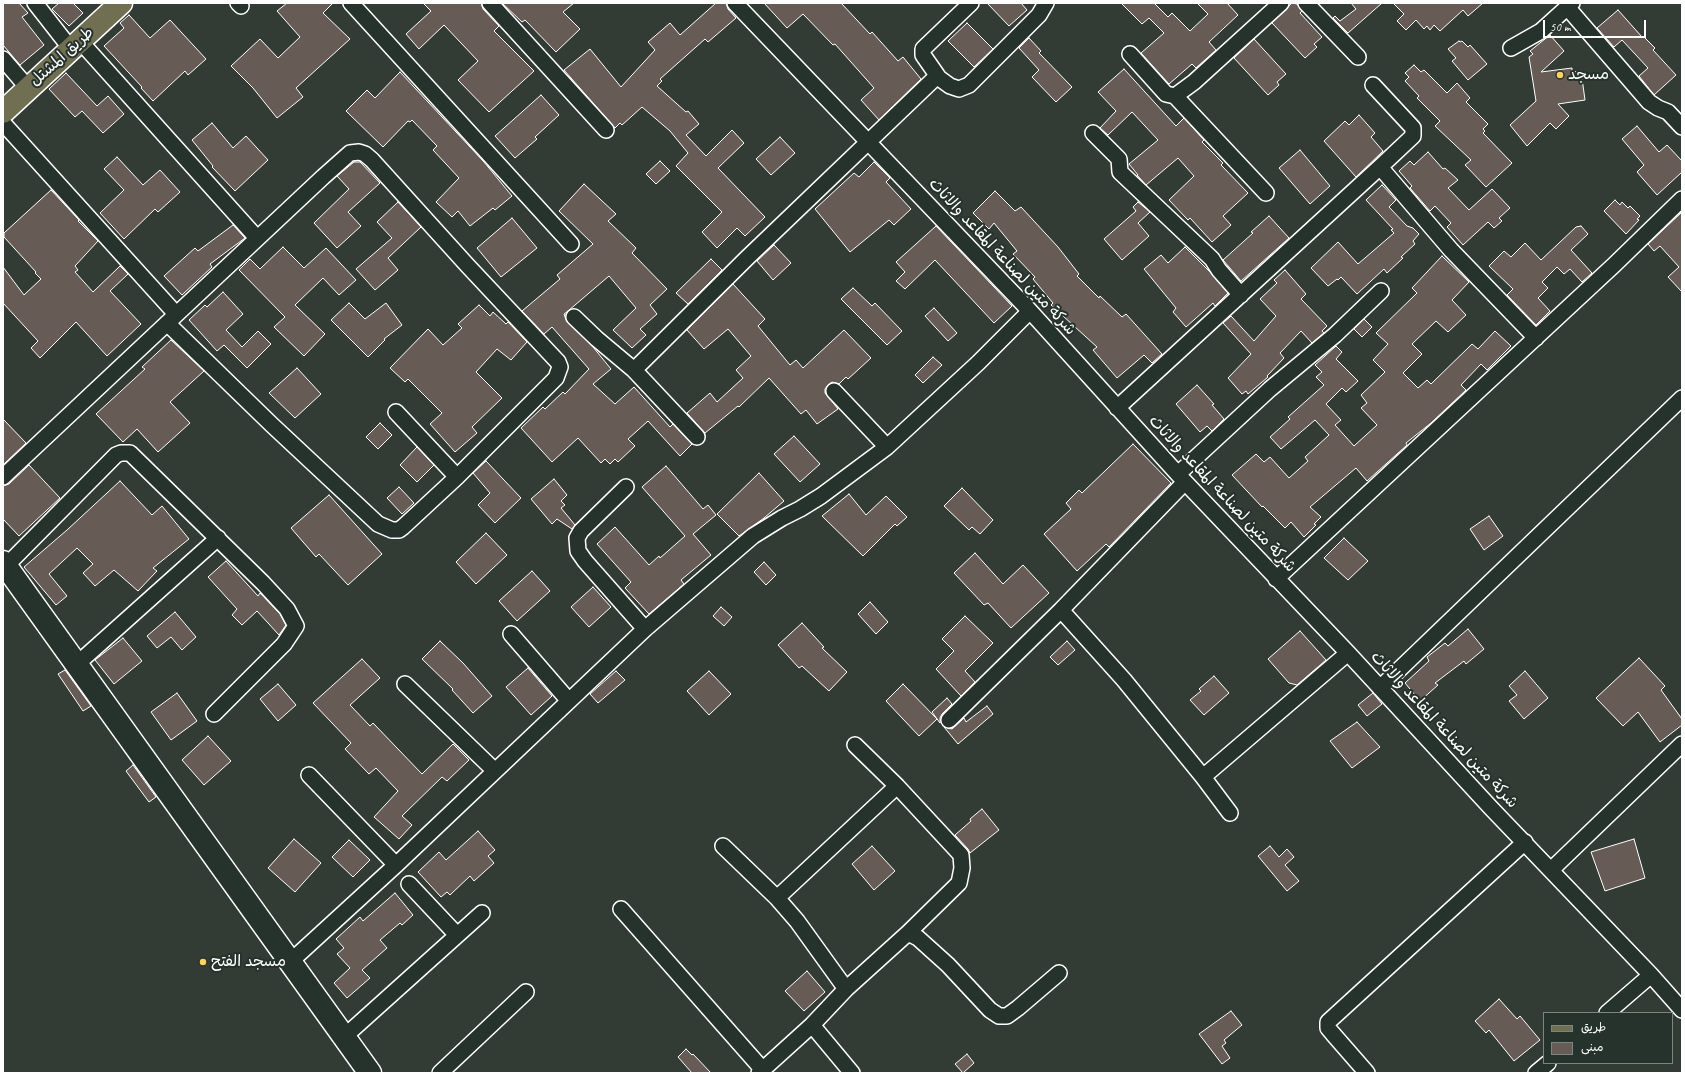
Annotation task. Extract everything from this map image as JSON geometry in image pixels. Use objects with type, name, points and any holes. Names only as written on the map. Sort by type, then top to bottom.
[{"type":"main road","name":"طريق المشتل","points":[[3,112],[121,3]]},
{"type":"main road","points":[[4,564],[369,1073]]},
{"type":"street","points":[[35,3],[257,238]]},
{"type":"street","points":[[351,3],[571,244]]},
{"type":"street","points":[[490,3],[606,130]]},
{"type":"street","name":"شركة متين لصناعة المقاعد والاثاث","points":[[735,3],[1030,311],[1182,478],[1525,842],[1651,975],[1679,1000]]},
{"type":"street","points":[[971,3],[923,49],[923,55],[939,78],[950,86],[959,89],[969,84],[1039,15],[1046,3]]},
{"type":"street","points":[[1175,96],[1194,82],[1281,3]]},
{"type":"street","points":[[1306,3],[1358,57]]},
{"type":"street","points":[[1511,48],[1541,31],[1570,5],[1649,102],[1668,112],[1682,127]]},
{"type":"street","points":[[1130,54],[1166,94],[1175,96],[1266,193]]},
{"type":"street","points":[[3,59],[28,88]]},
{"type":"street","points":[[634,370],[747,258],[868,142],[934,79],[939,78]]},
{"type":"street","points":[[1117,408],[1413,136],[1413,128],[1373,85]]},
{"type":"street","points":[[3,123],[172,319],[272,425],[378,524],[392,530],[398,530],[403,527],[458,477],[556,378],[560,367],[558,362],[365,154],[359,152],[350,153],[257,238],[172,319],[3,477]]},
{"type":"street","points":[[1093,133],[1119,159],[1120,172],[1212,259],[1219,270],[1241,295]]},
{"type":"street","points":[[1380,167],[1451,250],[1536,338]]},
{"type":"street","points":[[1276,578],[1536,338],[1682,199]]},
{"type":"street","points":[[949,720],[1061,610],[1182,478],[1270,389],[1335,335],[1381,291]]},
{"type":"street","points":[[290,962],[396,865],[645,629],[753,536],[821,496],[887,448],[978,363],[1030,311]]},
{"type":"street","points":[[574,317],[596,339],[634,370],[697,437]]},
{"type":"street","points":[[834,391],[887,448]]},
{"type":"street","points":[[1380,688],[1682,398]]},
{"type":"street","points":[[396,412],[458,477]]},
{"type":"street","points":[[4,564],[116,455],[121,453],[130,453],[268,588],[287,610],[296,626],[284,644],[214,714]]},
{"type":"street","points":[[626,487],[580,531],[577,538],[578,550],[585,561],[645,629]]},
{"type":"street","points":[[76,666],[218,538]]},
{"type":"street","points":[[1061,610],[1124,680],[1204,777],[1230,813]]},
{"type":"street","points":[[511,634],[569,701]]},
{"type":"street","points":[[1204,777],[1348,653]]},
{"type":"street","points":[[405,684],[495,771]]},
{"type":"street","points":[[1552,870],[1682,744]]},
{"type":"street","points":[[621,909],[761,1071],[812,1025],[846,989],[908,933],[959,883],[962,868],[961,855],[855,745]]},
{"type":"street","points":[[309,775],[396,865]]},
{"type":"street","points":[[777,898],[896,786]]},
{"type":"street","points":[[1367,1073],[1328,1028],[1328,1022],[1525,842]]},
{"type":"street","points":[[723,846],[777,898],[797,920],[846,989]]},
{"type":"street","points":[[410,884],[457,935]]},
{"type":"street","points":[[344,1037],[482,913]]},
{"type":"street","points":[[908,933],[918,938],[948,965],[990,1010],[999,1016],[1007,1016],[1059,973]]},
{"type":"street","points":[[1608,1012],[1651,975]]},
{"type":"street","points":[[440,1073],[526,992]]},
{"type":"street","points":[[812,1025],[852,1073]]},
{"type":"street","points":[[1536,1073],[1547,1064]]},
{"type":"building","points":[[3,3],[19,3],[28,13],[22,17],[44,45],[20,65],[3,45]]},
{"type":"building","points":[[59,3],[73,3],[83,13],[69,26],[52,9]]},
{"type":"building","points":[[287,3],[333,3],[323,13],[350,39],[296,88],[303,97],[277,118],[253,88],[231,66],[260,39],[278,58],[300,37],[277,11]]},
{"type":"building","points":[[423,3],[481,3],[483,9],[499,26],[494,31],[534,71],[489,112],[458,80],[478,61],[444,25],[419,49],[406,34],[431,11]]},
{"type":"building","points":[[502,3],[574,3],[563,12],[580,29],[556,52],[525,20],[522,22]]},
{"type":"building","points":[[716,3],[726,3],[728,9],[736,18],[708,42],[705,39],[660,79],[662,81],[657,86],[686,112],[688,111],[699,124],[686,135],[706,156],[732,130],[744,143],[718,168],[765,217],[745,236],[737,228],[717,248],[702,232],[722,212],[676,166],[688,153],[670,131],[642,107],[622,125],[620,123],[615,128],[564,70],[590,49],[621,87],[655,50],[648,42],[670,23],[680,35]]},
{"type":"building","points":[[764,3],[841,3],[870,34],[872,32],[898,61],[903,57],[921,79],[879,120],[861,100],[874,88],[835,44],[833,45],[803,14],[787,28]]},
{"type":"building","points":[[987,3],[1021,3],[1027,10],[1009,26]]},
{"type":"building","points":[[1121,3],[1154,3],[1168,17],[1172,13],[1190,31],[1208,14],[1197,3],[1227,3],[1238,15],[1209,42],[1216,50],[1196,68],[1192,64],[1169,84],[1141,53],[1164,33],[1149,18],[1142,24]]},
{"type":"building","points":[[1292,3],[1297,4],[1302,11],[1300,13],[1322,37],[1314,44],[1317,47],[1305,58],[1272,23]]},
{"type":"building","points":[[1351,3],[1382,3],[1348,33],[1333,18],[1335,16],[1340,21],[1356,9]]},
{"type":"building","points":[[1393,3],[1483,3],[1468,16],[1463,10],[1440,31],[1434,25],[1430,30],[1427,26],[1424,29],[1416,20],[1406,30],[1397,21],[1404,14]]},
{"type":"building","points":[[1618,10],[1642,37],[1643,36],[1655,48],[1653,50],[1676,75],[1654,95],[1639,76],[1648,68],[1622,40],[1614,47],[1597,28]]},
{"type":"building","points":[[129,15],[150,38],[170,20],[206,59],[188,75],[185,71],[153,101],[104,46],[124,28],[120,23]]},
{"type":"building","points":[[967,23],[993,49],[974,67],[948,41]]},
{"type":"building","points":[[1550,35],[1564,51],[1541,72],[1572,68],[1572,72],[1581,71],[1585,100],[1558,104],[1569,116],[1556,129],[1550,123],[1527,146],[1510,125],[1536,101],[1529,57],[1533,54],[1530,51]]},
{"type":"building","points":[[1029,38],[1041,51],[1039,53],[1072,87],[1056,102],[1032,77],[1039,70],[1019,48]]},
{"type":"building","points":[[1254,39],[1286,74],[1277,82],[1279,85],[1268,95],[1234,58]]},
{"type":"building","points":[[1459,41],[1462,41],[1468,47],[1470,45],[1487,64],[1468,80],[1452,61],[1456,58],[1448,49]]},
{"type":"building","points":[[1414,65],[1421,72],[1424,70],[1447,93],[1457,83],[1470,98],[1466,102],[1488,124],[1483,129],[1485,131],[1483,133],[1512,163],[1486,187],[1465,165],[1471,160],[1435,126],[1440,121],[1417,98],[1419,96],[1405,81],[1409,77],[1405,73]]},
{"type":"building","points":[[1124,69],[1176,126],[1184,118],[1204,140],[1202,142],[1223,163],[1221,165],[1248,193],[1223,216],[1231,225],[1212,242],[1190,218],[1188,220],[1169,200],[1194,176],[1178,158],[1146,185],[1129,164],[1158,140],[1132,112],[1108,135],[1100,128],[1116,111],[1098,92]]},
{"type":"building","points":[[400,72],[484,162],[512,196],[495,210],[493,208],[470,226],[458,211],[452,217],[436,202],[459,178],[433,150],[437,146],[412,120],[410,122],[408,121],[383,147],[346,111],[367,90],[375,98]]},
{"type":"building","points":[[66,73],[97,106],[108,96],[124,114],[103,133],[82,111],[75,117],[49,89]]},
{"type":"building","points":[[541,95],[559,115],[535,137],[537,139],[515,158],[495,136]]},
{"type":"building","points":[[1359,115],[1375,133],[1371,137],[1383,151],[1356,177],[1324,141],[1345,121],[1349,125]]},
{"type":"building","points":[[212,123],[233,148],[246,136],[268,160],[235,191],[212,167],[213,166],[192,140]]},
{"type":"building","points":[[1637,126],[1659,152],[1667,145],[1682,161],[1682,172],[1657,195],[1637,172],[1644,165],[1622,139]]},
{"type":"building","points":[[780,137],[795,153],[771,175],[756,159]]},
{"type":"building","points":[[1300,150],[1330,186],[1310,204],[1279,168]]},
{"type":"building","points":[[1428,152],[1443,169],[1445,168],[1458,180],[1448,188],[1469,210],[1492,189],[1510,208],[1499,218],[1502,221],[1494,228],[1488,222],[1463,245],[1447,227],[1451,223],[1435,206],[1430,211],[1410,188],[1412,186],[1399,171],[1410,161],[1414,165]]},
{"type":"building","points":[[117,157],[143,185],[160,170],[180,192],[158,212],[155,209],[124,239],[100,213],[124,190],[104,169]]},
{"type":"building","points":[[660,161],[670,171],[656,184],[646,174]]},
{"type":"building","points":[[354,162],[360,162],[380,183],[348,212],[361,226],[337,248],[314,223],[349,189],[337,176]]},
{"type":"building","points":[[874,162],[890,178],[886,182],[911,209],[894,225],[889,220],[850,252],[815,209],[854,173],[859,177]]},
{"type":"building","points":[[584,184],[616,214],[608,221],[636,248],[632,253],[667,289],[650,305],[657,314],[640,329],[646,335],[632,348],[613,330],[636,308],[609,276],[564,314],[566,320],[593,347],[611,369],[593,384],[615,404],[634,387],[670,427],[673,424],[692,444],[680,456],[648,421],[628,439],[635,446],[618,462],[615,459],[610,464],[605,459],[601,463],[578,438],[552,462],[521,428],[543,407],[545,409],[563,392],[565,394],[589,369],[552,327],[544,334],[522,311],[560,279],[557,275],[593,244],[559,211]]},
{"type":"building","points":[[1382,185],[1396,200],[1389,207],[1407,226],[1413,228],[1419,234],[1413,241],[1415,244],[1387,273],[1384,269],[1357,294],[1341,277],[1328,286],[1311,268],[1338,242],[1358,264],[1394,233],[1391,230],[1393,229],[1366,200]]},
{"type":"building","points":[[51,190],[98,241],[75,266],[78,270],[75,272],[93,292],[120,266],[128,274],[110,291],[141,324],[107,356],[76,322],[40,358],[31,348],[38,341],[3,303],[3,267],[24,295],[41,279],[4,237],[4,233]]},
{"type":"building","points":[[995,191],[1015,211],[1021,207],[1058,247],[1079,274],[1077,276],[1099,298],[1100,296],[1122,317],[1126,314],[1162,354],[1152,363],[1144,355],[1117,378],[1093,350],[1097,347],[1051,305],[1053,303],[1033,279],[1035,277],[1013,254],[1017,251],[994,223],[989,229],[973,213]]},
{"type":"building","points":[[1615,200],[1620,205],[1622,202],[1628,208],[1630,206],[1640,216],[1637,219],[1639,220],[1626,234],[1604,211]]},
{"type":"building","points":[[398,202],[421,227],[388,258],[398,270],[375,290],[356,269],[392,238],[377,222]]},
{"type":"building","points":[[1138,202],[1150,212],[1138,223],[1149,236],[1122,260],[1104,239],[1136,211],[1133,207]]},
{"type":"building","points":[[1682,212],[1682,292],[1668,277],[1679,267],[1660,246],[1654,251],[1648,244]]},
{"type":"building","points":[[1269,216],[1289,238],[1241,281],[1223,260],[1253,233],[1251,232]]},
{"type":"building","points":[[512,218],[537,248],[501,277],[477,248]]},
{"type":"building","points":[[233,225],[245,238],[210,264],[212,267],[182,295],[164,276],[195,248],[198,251]]},
{"type":"building","points":[[936,226],[1012,306],[994,323],[935,260],[905,289],[896,281],[905,272],[896,262]]},
{"type":"building","points":[[1581,226],[1588,234],[1571,250],[1592,273],[1582,282],[1570,269],[1564,274],[1557,267],[1542,282],[1548,288],[1538,298],[1550,311],[1536,325],[1507,295],[1513,289],[1489,266],[1504,251],[1511,257],[1525,243],[1541,260],[1576,227]]},
{"type":"building","points":[[774,245],[791,263],[773,280],[757,261]]},
{"type":"building","points":[[283,247],[304,268],[326,248],[356,280],[339,295],[323,278],[295,305],[325,334],[304,356],[274,327],[285,317],[239,270],[250,259],[260,269]]},
{"type":"building","points":[[1185,247],[1228,293],[1215,306],[1213,303],[1186,327],[1173,312],[1176,308],[1144,269],[1161,255],[1168,263]]},
{"type":"building","points":[[1442,256],[1469,282],[1452,300],[1466,315],[1448,332],[1436,321],[1412,344],[1422,354],[1403,373],[1418,388],[1427,380],[1431,384],[1472,344],[1478,349],[1495,331],[1511,346],[1487,370],[1481,364],[1461,385],[1466,390],[1431,423],[1406,443],[1407,445],[1367,481],[1356,468],[1310,507],[1321,517],[1314,524],[1316,525],[1304,537],[1291,522],[1285,528],[1263,506],[1262,507],[1232,475],[1256,454],[1264,462],[1270,457],[1289,478],[1308,461],[1305,457],[1329,435],[1315,420],[1281,449],[1270,437],[1290,419],[1288,417],[1324,385],[1316,377],[1322,372],[1315,365],[1336,346],[1342,352],[1336,359],[1358,381],[1346,392],[1342,388],[1326,404],[1341,420],[1335,425],[1354,446],[1377,425],[1361,408],[1367,403],[1361,395],[1385,372],[1373,360],[1388,344],[1376,333],[1417,293],[1412,288]]},
{"type":"building","points":[[711,259],[722,270],[688,304],[676,293]]},
{"type":"building","points":[[1285,270],[1306,294],[1301,299],[1327,326],[1322,331],[1324,333],[1312,343],[1301,331],[1280,353],[1284,358],[1267,376],[1268,377],[1248,394],[1246,391],[1242,394],[1228,378],[1251,354],[1223,323],[1231,316],[1254,341],[1276,316],[1260,299],[1277,283],[1274,280]]},
{"type":"building","points":[[733,284],[765,319],[758,326],[790,365],[796,360],[803,368],[844,330],[871,358],[848,379],[846,377],[839,384],[832,382],[828,385],[825,389],[825,393],[838,409],[817,424],[806,410],[801,414],[769,378],[739,407],[738,406],[705,433],[687,413],[710,393],[717,402],[743,378],[736,370],[751,356],[728,329],[704,349],[687,330]]},
{"type":"building","points":[[853,288],[872,306],[875,303],[902,331],[887,345],[841,299]]},
{"type":"building","points":[[223,292],[243,314],[226,330],[242,347],[258,331],[271,344],[247,368],[224,345],[217,351],[189,320],[205,305],[207,307]]},
{"type":"building","points":[[349,303],[365,319],[386,303],[402,325],[384,339],[385,340],[368,357],[331,320]]},
{"type":"building","points":[[479,305],[490,316],[493,312],[506,324],[508,322],[527,342],[511,360],[497,349],[476,372],[502,398],[472,427],[477,433],[455,452],[430,424],[442,413],[408,379],[405,382],[390,368],[428,329],[443,345],[462,328],[458,324]]},
{"type":"building","points":[[934,308],[957,333],[948,341],[925,316]]},
{"type":"building","points":[[1364,319],[1372,327],[1362,337],[1354,329]]},
{"type":"building","points":[[171,340],[204,371],[170,402],[190,423],[158,452],[137,429],[123,442],[96,414],[145,369],[142,367]]},
{"type":"building","points":[[933,357],[942,365],[923,383],[915,375]]},
{"type":"building","points":[[297,368],[321,394],[295,418],[269,393]]},
{"type":"building","points":[[1197,385],[1214,404],[1212,405],[1224,419],[1212,431],[1207,426],[1200,432],[1176,404]]},
{"type":"building","points":[[3,419],[26,443],[3,465]]},
{"type":"building","points":[[380,423],[392,435],[378,449],[366,437]]},
{"type":"building","points":[[794,436],[820,464],[800,482],[774,454]]},
{"type":"building","points":[[1133,444],[1171,483],[1109,547],[1106,544],[1077,571],[1044,534],[1071,509],[1066,503],[1079,490],[1082,493]]},
{"type":"building","points":[[417,447],[434,465],[417,482],[400,465]]},
{"type":"building","points":[[486,461],[521,498],[495,523],[478,505],[490,493],[473,473]]},
{"type":"building","points":[[29,465],[60,498],[19,536],[3,519],[3,486],[9,484]]},
{"type":"building","points":[[666,466],[703,509],[708,505],[716,515],[693,534],[711,555],[681,580],[684,584],[649,614],[625,588],[631,582],[597,544],[615,527],[649,565],[659,556],[660,558],[685,536],[642,487]]},
{"type":"building","points":[[759,473],[784,501],[739,536],[717,514]]},
{"type":"building","points":[[554,479],[567,495],[561,501],[565,505],[561,508],[575,525],[572,529],[557,519],[552,524],[531,499]]},
{"type":"building","points":[[120,481],[152,515],[162,506],[189,539],[153,568],[157,571],[138,591],[114,570],[95,586],[83,573],[93,564],[77,548],[49,574],[67,596],[56,605],[24,567]]},
{"type":"building","points":[[399,487],[414,503],[402,514],[387,498]]},
{"type":"building","points":[[962,488],[993,520],[980,534],[972,527],[969,530],[944,506]]},
{"type":"building","points":[[849,494],[866,515],[886,496],[907,517],[897,526],[895,524],[863,556],[822,516]]},
{"type":"building","points":[[329,495],[382,554],[348,585],[319,554],[316,557],[291,528]]},
{"type":"building","points":[[1489,516],[1503,536],[1484,550],[1470,529]]},
{"type":"building","points":[[486,533],[507,555],[476,584],[456,562]]},
{"type":"building","points":[[1344,538],[1368,561],[1348,580],[1324,558]]},
{"type":"building","points":[[975,553],[1003,584],[1023,565],[1049,593],[1011,628],[988,603],[984,605],[954,573]]},
{"type":"building","points":[[226,561],[258,596],[260,593],[280,614],[286,625],[279,635],[257,611],[242,625],[232,615],[237,609],[208,577]]},
{"type":"building","points":[[764,562],[776,575],[766,585],[754,572]]},
{"type":"building","points":[[532,571],[550,591],[517,621],[499,601]]},
{"type":"building","points":[[593,587],[611,607],[589,627],[571,607]]},
{"type":"building","points":[[870,602],[888,622],[876,634],[858,614]]},
{"type":"building","points":[[721,607],[732,617],[724,626],[713,616]]},
{"type":"building","points":[[175,612],[196,637],[182,650],[171,637],[157,648],[147,636]]},
{"type":"building","points":[[965,616],[993,643],[965,671],[975,682],[961,696],[936,669],[954,651],[942,639]]},
{"type":"building","points":[[802,623],[824,647],[822,648],[847,672],[829,691],[802,666],[799,668],[778,645]]},
{"type":"building","points":[[1468,629],[1484,649],[1466,664],[1464,661],[1435,683],[1438,685],[1420,701],[1405,683],[1429,661],[1427,657],[1445,643],[1448,646]]},
{"type":"building","points":[[1300,631],[1326,660],[1297,685],[1289,683],[1268,659]]},
{"type":"building","points":[[123,638],[142,661],[114,684],[95,660]]},
{"type":"building","points":[[440,641],[463,663],[492,696],[473,713],[452,690],[453,689],[422,659]]},
{"type":"building","points":[[1067,641],[1075,650],[1058,665],[1050,657]]},
{"type":"building","points":[[1639,658],[1665,686],[1661,690],[1682,719],[1682,725],[1660,742],[1638,712],[1623,726],[1596,698]]},
{"type":"building","points":[[362,659],[380,678],[350,705],[370,726],[373,723],[422,774],[453,744],[469,760],[447,781],[442,777],[402,816],[412,825],[399,839],[374,817],[398,791],[376,768],[369,774],[345,749],[351,743],[313,703]]},
{"type":"building","points":[[528,668],[552,696],[531,715],[506,687]]},
{"type":"building","points":[[65,670],[91,706],[83,711],[58,674]]},
{"type":"building","points":[[616,671],[625,680],[598,703],[590,694]]},
{"type":"building","points":[[709,671],[731,694],[709,715],[687,691]]},
{"type":"building","points":[[1525,671],[1548,698],[1524,719],[1509,701],[1517,695],[1509,686]]},
{"type":"building","points":[[1214,676],[1229,693],[1204,715],[1190,700],[1201,691],[1199,689]]},
{"type":"building","points":[[278,684],[296,705],[278,721],[260,699]]},
{"type":"building","points":[[903,684],[937,719],[919,736],[886,701]]},
{"type":"building","points":[[177,693],[197,721],[171,740],[151,712]]},
{"type":"building","points":[[1373,693],[1382,704],[1367,716],[1358,705]]},
{"type":"building","points":[[947,698],[952,704],[942,714],[940,723],[932,712]]},
{"type":"building","points":[[987,706],[993,714],[958,744],[944,727],[952,729],[964,718],[966,722]]},
{"type":"building","points":[[1357,722],[1380,747],[1352,768],[1330,741]]},
{"type":"building","points":[[208,736],[231,761],[204,785],[182,760]]},
{"type":"building","points":[[133,765],[156,797],[149,802],[126,771]]},
{"type":"building","points":[[982,809],[999,830],[970,853],[955,835]]},
{"type":"building","points":[[478,831],[495,850],[488,856],[494,863],[474,881],[470,876],[450,895],[447,892],[441,897],[418,872],[439,852],[446,860]]},
{"type":"building","points":[[294,839],[321,863],[295,892],[268,868]]},
{"type":"building","points":[[1634,839],[1645,878],[1605,891],[1591,852]]},
{"type":"building","points":[[349,840],[370,860],[353,877],[332,857]]},
{"type":"building","points":[[872,846],[895,871],[874,890],[852,864]]},
{"type":"building","points":[[1270,846],[1279,857],[1287,849],[1294,857],[1285,865],[1299,881],[1287,891],[1258,856]]},
{"type":"building","points":[[395,893],[413,915],[402,925],[400,923],[380,940],[387,948],[362,970],[370,978],[347,998],[334,983],[350,968],[337,954],[344,948],[336,939],[360,917],[363,921]]},
{"type":"building","points":[[807,971],[825,992],[804,1011],[785,991]]},
{"type":"building","points":[[1499,999],[1517,1019],[1520,1016],[1540,1040],[1514,1061],[1489,1030],[1486,1033],[1475,1021]]},
{"type":"building","points":[[1231,1011],[1242,1025],[1224,1040],[1226,1043],[1222,1046],[1230,1058],[1222,1064],[1199,1034]]},
{"type":"building","points":[[686,1049],[692,1055],[693,1054],[711,1073],[692,1073],[678,1057]]},
{"type":"building","points":[[967,1054],[974,1063],[963,1073],[955,1064]]},
{"type":"place","name":"مسجد","points":[[1560,75]]},
{"type":"place","name":"مسجد الفتح","points":[[203,962]]}]
